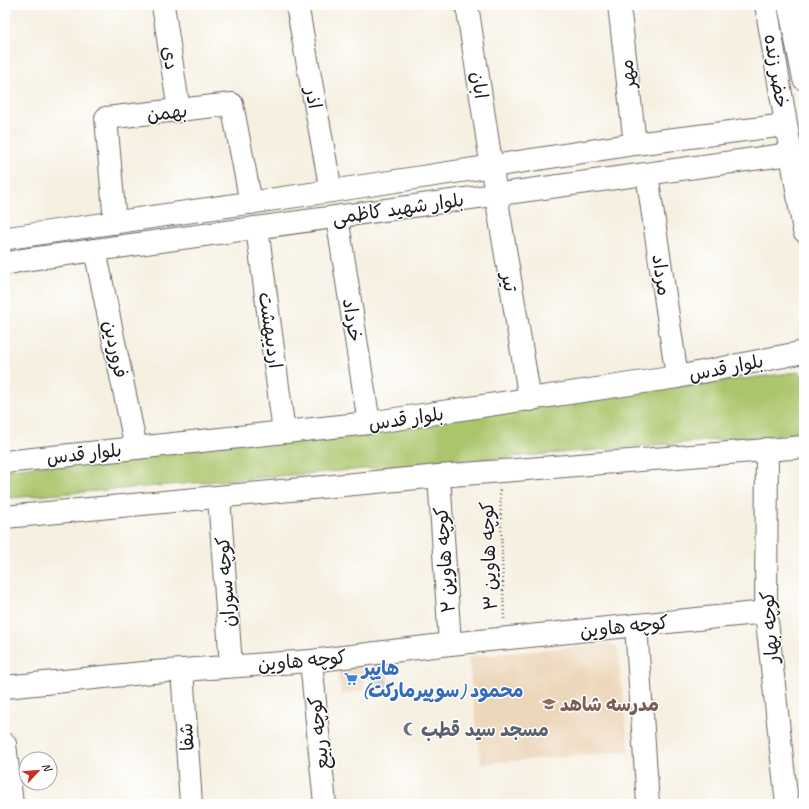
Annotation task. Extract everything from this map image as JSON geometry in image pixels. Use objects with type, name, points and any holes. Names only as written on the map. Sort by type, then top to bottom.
[{"type":"street","name":"دی","points":[[163,5],[179,111]]},
{"type":"street","name":"اذر","points":[[297,5],[331,191]]},
{"type":"street","name":"ابان","points":[[467,5],[492,165]]},
{"type":"street","name":"مهر","points":[[619,5],[635,144]]},
{"type":"street","name":"خضر زنده","points":[[766,5],[804,231]]},
{"type":"street","name":"خضر زنده","points":[[789,5],[804,79]]},
{"type":"street","name":"بهمن","points":[[115,223],[106,118],[232,104],[250,203]]},
{"type":"street","name":"بلوار شهید کاظمی","points":[[5,236],[8,238],[115,223],[635,144],[785,125]]},
{"type":"street","name":"بلوار شهید کاظمی","points":[[5,264],[95,250],[790,154]]},
{"type":"street","name":"تیر","points":[[492,165],[530,400]]},
{"type":"street","name":"مرداد","points":[[647,174],[677,377]]},
{"type":"street","name":"خرداد","points":[[337,217],[369,423]]},
{"type":"street","name":"اردیبهشت","points":[[257,228],[284,432]]},
{"type":"street","name":"فروردین","points":[[95,250],[136,448]]},
{"type":"street","name":"بلوار قدس","points":[[5,462],[369,423],[677,377],[804,352]]},
{"type":"street","points":[[5,517],[439,476],[804,446]]},
{"type":"street","name":"کوچه بهار","points":[[767,449],[766,612],[787,804]]},
{"type":"street","name":"کوچه هاوین ۲","points":[[439,476],[450,644]]},
{"type":"street","name":"کوچه سوران","points":[[219,496],[231,666]]},
{"type":"street","name":"کوچه هاوین","points":[[5,687],[101,676],[311,661],[450,644],[766,612]]},
{"type":"street","points":[[636,625],[648,804]]},
{"type":"street","name":"کوچه ربیع","points":[[311,661],[325,804]]},
{"type":"street","name":"شفا","points":[[182,670],[191,804]]},
{"type":"street","points":[[5,744],[12,804]]},
{"type":"lane","points":[[787,804],[804,802]]},
{"type":"path","name":"کوچه هاوین ۳","points":[[499,472],[505,639]]},
{"type":"shaded area","name":"مدرسه شاهد","points":[[611,643],[618,649],[629,751],[481,764],[468,657]]},
{"type":"shaded area","points":[[386,661],[388,688],[376,689],[373,663]]},
{"type":"shaded area","name":"هایپر (سوپیرمارکت) محمود","points":[[362,664],[365,691],[341,694],[337,667]]},
{"type":"green space","points":[[799,372],[804,376],[804,433],[10,498],[5,483],[5,470]]},
{"type":"place","name":"هایپر (سوپیرمارکت) محمود","points":[[351,679]]},
{"type":"place","name":"مدرسه شاهد","points":[[549,704]]},
{"type":"place","name":"مسجد سید قطب","points":[[410,729]]}]
